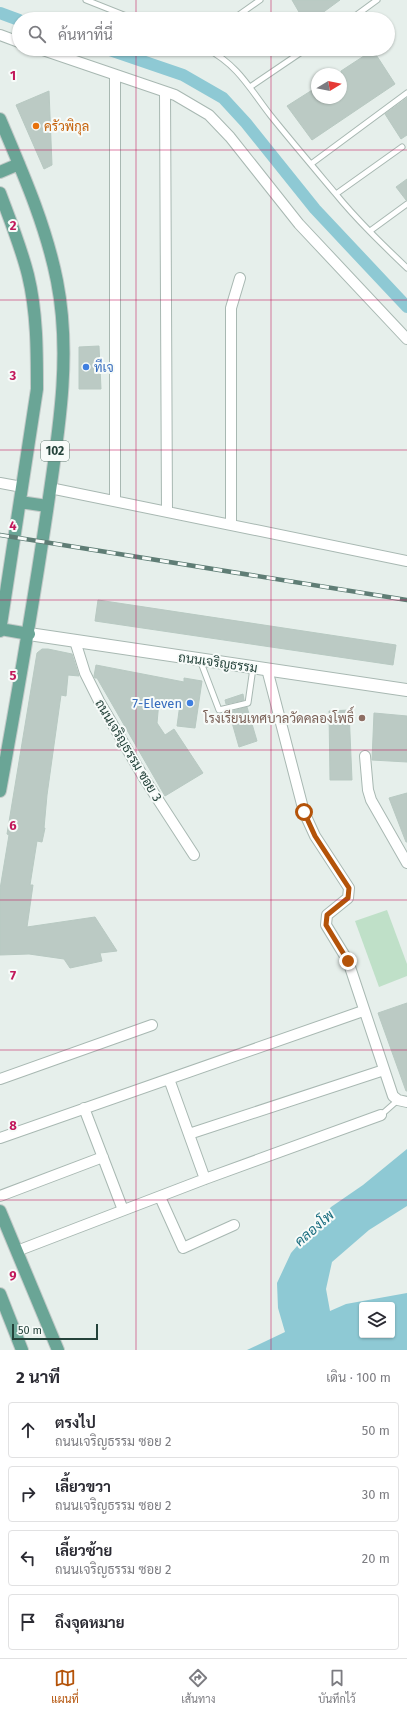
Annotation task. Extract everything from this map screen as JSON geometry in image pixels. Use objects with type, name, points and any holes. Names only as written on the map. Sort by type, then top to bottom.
[{"type":"main road","name":"102","points":[[0,119],[20,164],[49,248],[57,281],[61,308],[64,349],[63,387],[29,634],[0,791]]},
{"type":"main road","points":[[0,172],[20,164]]},
{"type":"main road","name":"102","points":[[0,193],[28,275],[34,311],[37,349],[37,389],[0,629]]},
{"type":"main road","points":[[20,502],[47,506]]},
{"type":"main road","points":[[0,629],[29,634]]},
{"type":"main road","points":[[0,1210],[58,1350]]},
{"type":"main road","points":[[0,1294],[22,1350]]},
{"type":"street","points":[[0,35],[12,39]]},
{"type":"street","points":[[60,56],[165,92],[192,104],[209,115],[230,137],[299,224],[407,339]]},
{"type":"street","points":[[115,75],[115,501]]},
{"type":"street","points":[[165,92],[167,512]]},
{"type":"street","points":[[231,525],[231,308],[240,278]]},
{"type":"street","points":[[0,483],[22,487]]},
{"type":"street","points":[[50,488],[407,561]]},
{"type":"street","name":"ถนนเจริญธรรม","points":[[29,634],[407,690]]},
{"type":"street","name":"ถนนเจริญธรรม ซอย 3","points":[[75,641],[86,673],[99,701],[144,778],[194,855]]},
{"type":"street","points":[[267,669],[304,812],[315,836],[349,888],[348,898],[327,915],[326,925],[348,961],[393,1096],[403,1101]]},
{"type":"street","points":[[365,756],[368,790],[371,800],[407,863]]},
{"type":"street","points":[[0,1138],[364,1011]]},
{"type":"street","points":[[0,1079],[152,1025]]},
{"type":"street","points":[[189,1134],[384,1070]]},
{"type":"street","points":[[169,1078],[205,1179]]},
{"type":"street","points":[[84,1108],[123,1210]]},
{"type":"street","points":[[17,1251],[205,1179],[381,1115]]},
{"type":"street","points":[[0,1196],[103,1157]]},
{"type":"street","points":[[160,1196],[183,1248],[234,1225]]},
{"type":"lane","points":[[86,0],[116,12]]},
{"type":"lane","points":[[243,12],[260,0]]},
{"type":"lane","points":[[361,12],[377,0]]},
{"type":"lane","points":[[220,56],[234,67],[336,194],[407,268]]},
{"type":"lane","points":[[250,87],[296,56]]},
{"type":"lane","points":[[311,164],[407,93]]},
{"type":"lane","points":[[336,194],[402,146]]},
{"type":"lane","points":[[370,231],[407,204]]},
{"type":"lane","points":[[200,659],[219,710],[248,703],[253,667]]},
{"type":"lane","points":[[381,1115],[403,1101]]},
{"type":"green space","points":[[387,910],[407,964],[407,976],[379,987],[355,921]]},
{"type":"water","name":"คลองโพ","points":[[407,1149],[407,1206],[369,1230],[332,1262],[326,1289],[330,1311],[346,1304],[407,1293],[407,1350],[247,1350],[285,1332],[278,1308],[277,1283],[291,1253],[331,1207],[363,1185]]},
{"type":"building","points":[[292,0],[340,0],[324,12],[299,12]]},
{"type":"building","points":[[364,56],[377,56],[395,84],[312,140],[287,106],[311,91],[311,104],[347,104],[347,68],[346,68]]},
{"type":"building","points":[[49,91],[52,165],[44,169],[16,105]]},
{"type":"building","points":[[407,98],[407,135],[401,139],[385,114]]},
{"type":"building","points":[[407,179],[407,200],[406,200],[396,187]]},
{"type":"building","points":[[99,346],[101,389],[79,389],[79,347]]},
{"type":"building","points":[[98,600],[396,645],[393,665],[95,621]]},
{"type":"building","points":[[42,649],[72,654],[79,676],[68,675],[66,696],[61,695],[47,795],[45,828],[42,842],[37,841],[30,885],[33,885],[27,927],[95,917],[117,951],[100,953],[102,961],[70,968],[64,959],[29,954],[0,955],[0,889],[9,835],[7,834],[37,653]]},
{"type":"building","points":[[96,665],[184,682],[184,678],[202,681],[195,728],[177,726],[180,704],[159,701],[157,723],[165,735],[174,729],[203,773],[165,796],[97,678],[95,678]]},
{"type":"building","points":[[243,694],[244,700],[226,704],[225,700]]},
{"type":"building","points":[[247,707],[257,741],[239,747],[229,712]]},
{"type":"building","points":[[349,710],[352,780],[330,780],[329,711]]},
{"type":"building","points":[[374,713],[407,716],[407,762],[372,760]]},
{"type":"building","points":[[407,793],[407,842],[406,842],[389,798]]},
{"type":"building","points":[[407,1003],[407,1091],[406,1091],[378,1013]]},
{"type":"waterway","points":[[0,13],[12,17]]},
{"type":"waterway","points":[[127,56],[183,75],[223,98],[246,123],[315,209],[407,307]]},
{"type":"railway","points":[[0,535],[407,600]]},
{"type":"place","name":"ครัวพิกุล","points":[[36,126]]},
{"type":"place","name":"ทีเจ","points":[[86,367]]},
{"type":"place","name":"7-Eleven","points":[[190,703]]},
{"type":"place","name":"โรงเรียนเทศบาลวัดคลองโพธิ์","points":[[362,718]]},
{"type":"route","points":[[304,812],[315,836],[349,888],[348,898],[327,915],[326,925],[348,961]]}]
